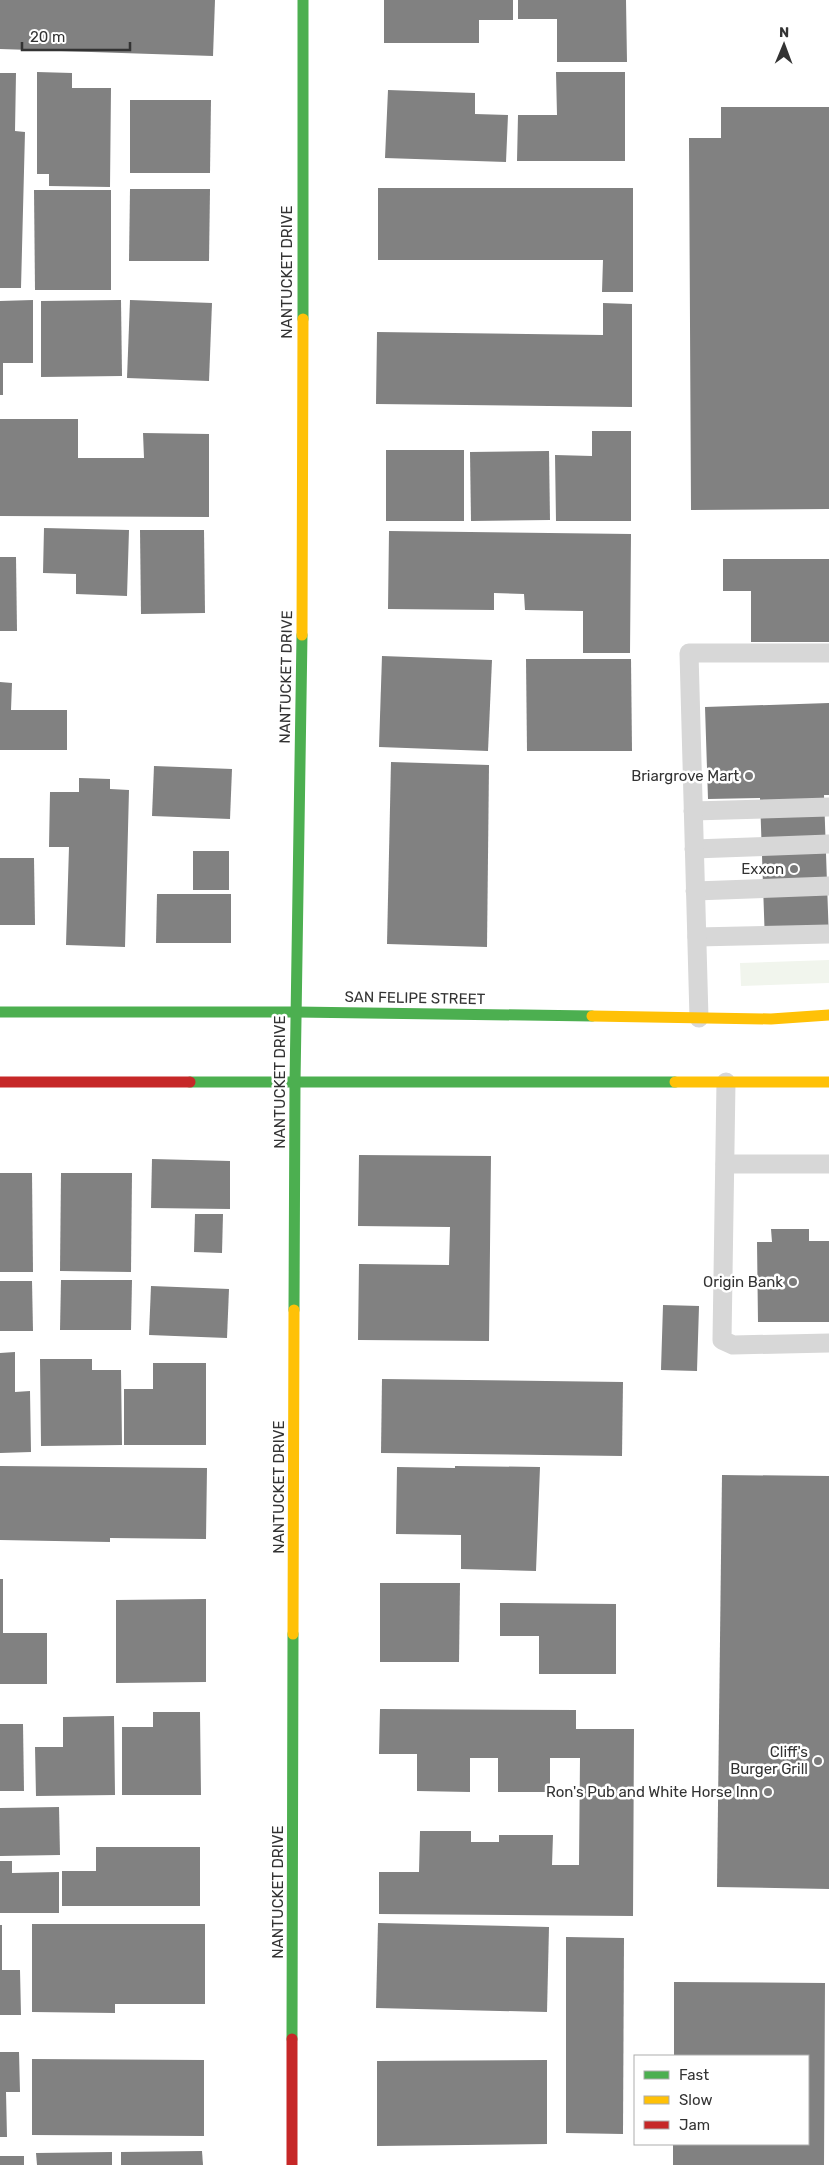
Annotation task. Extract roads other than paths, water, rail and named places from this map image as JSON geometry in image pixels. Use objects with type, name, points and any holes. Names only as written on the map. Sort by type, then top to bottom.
[{"type":"street","name":"NANTUCKET DRIVE","points":[[292,2165],[295,1083],[302,639],[303,0]]},
{"type":"street","name":"SAN FELIPE STREET","points":[[0,1012],[296,1012],[771,1019],[829,1016]]},
{"type":"street","points":[[0,1082],[829,1082]]},
{"type":"lane","points":[[699,1018],[689,653],[829,653]]},
{"type":"lane","points":[[693,811],[829,807]]},
{"type":"lane","points":[[694,849],[829,844]]},
{"type":"lane","points":[[696,890],[829,886]]},
{"type":"lane","points":[[697,937],[829,934]]},
{"type":"lane","points":[[726,1082],[722,1340],[733,1345],[829,1343]]},
{"type":"lane","points":[[724,1164],[829,1164]]},
{"type":"place","name":"Briargrove Mart","points":[[749,776]]},
{"type":"place","name":"Exxon","points":[[794,869]]},
{"type":"place","name":"Origin Bank","points":[[793,1282]]},
{"type":"place","name":"Cliff's Burger Grill","points":[[818,1761]]},
{"type":"place","name":"Ron's Pub and White Horse Inn","points":[[768,1792]]}]
